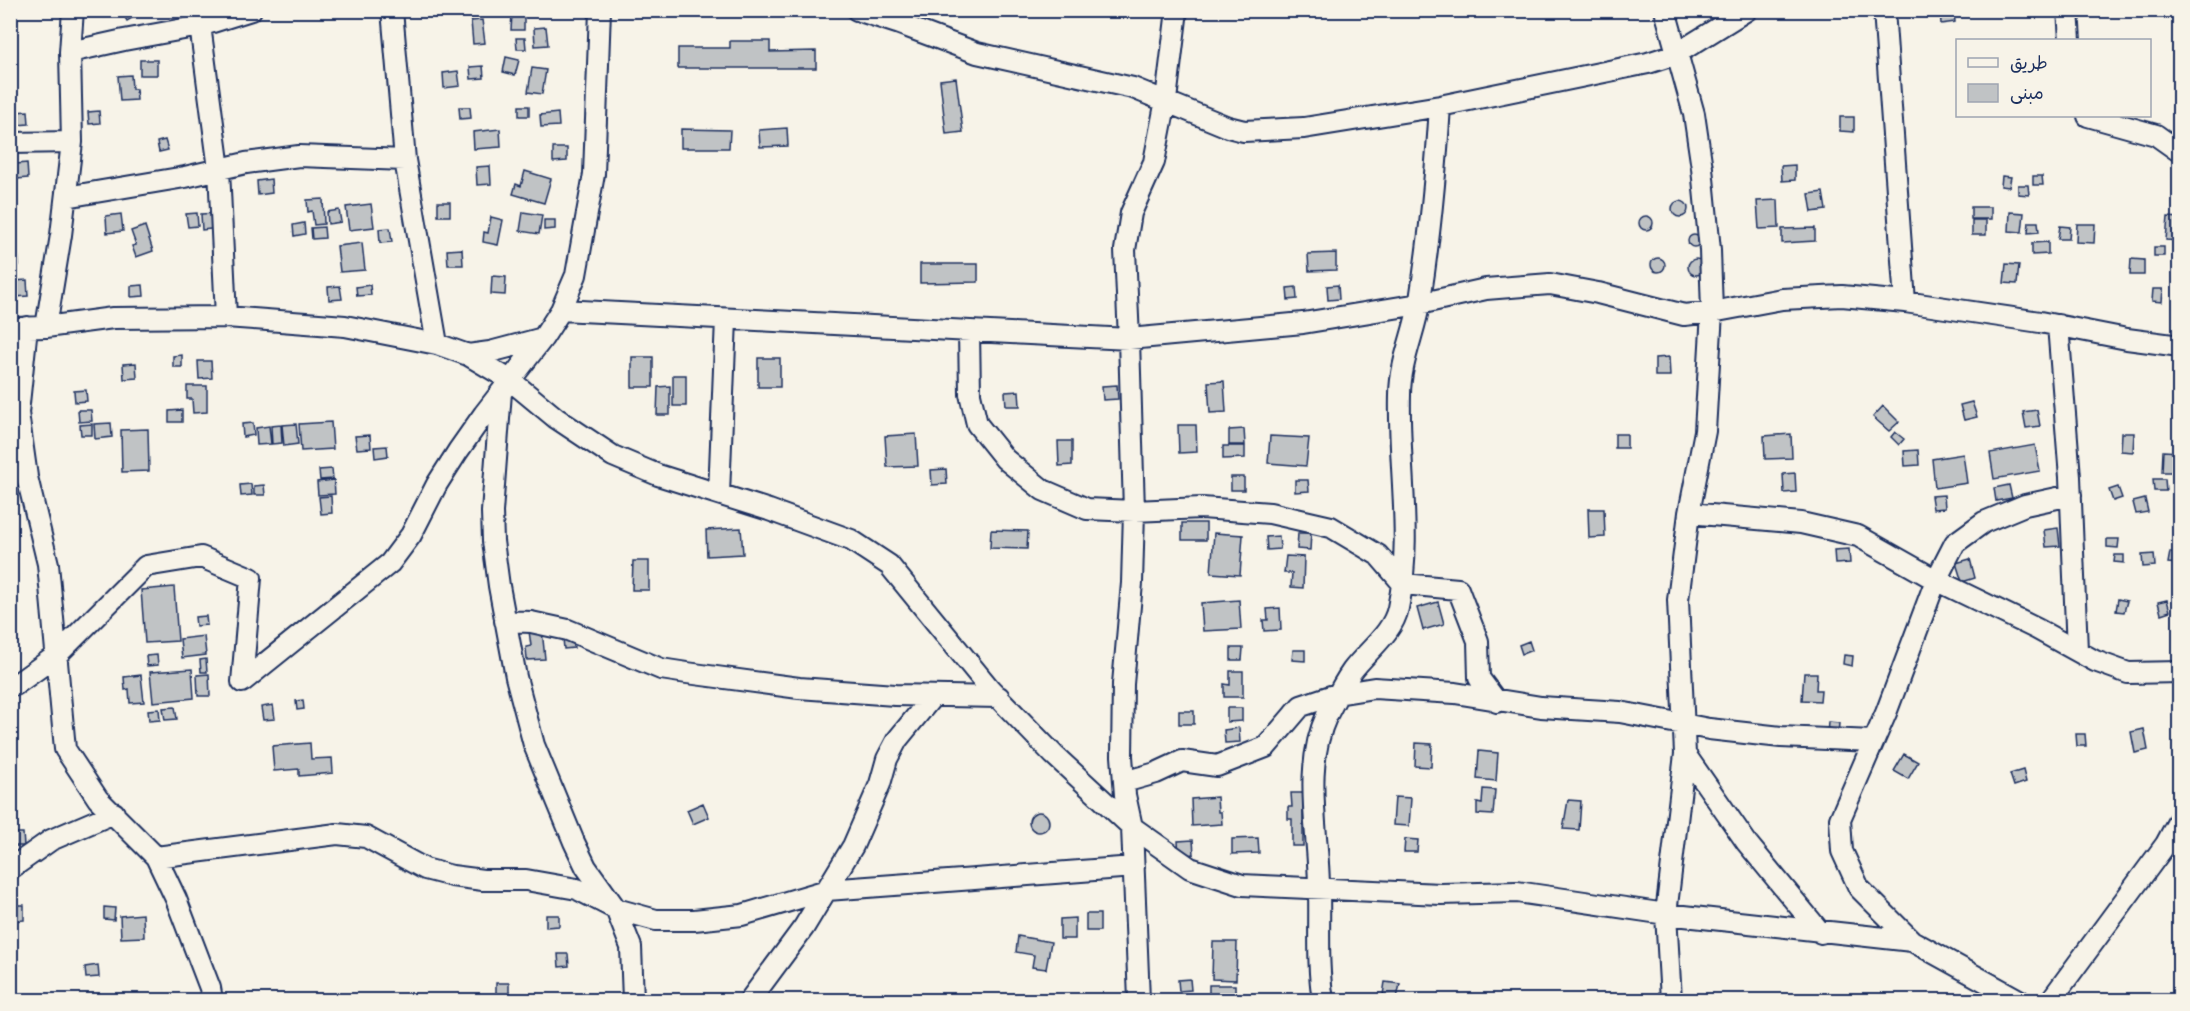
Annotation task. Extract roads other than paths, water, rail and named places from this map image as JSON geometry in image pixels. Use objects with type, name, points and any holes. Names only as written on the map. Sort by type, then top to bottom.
[{"type":"street","points":[[73,10],[69,52],[72,142],[66,197],[28,327],[18,413],[27,477],[48,564],[65,749],[99,799],[156,857],[176,899],[210,988],[212,1000]]},
{"type":"street","points":[[69,52],[199,18],[251,10]]},
{"type":"street","points":[[392,10],[405,160],[437,344]]},
{"type":"street","points":[[10,686],[15,686],[57,655],[146,566],[201,557],[251,578],[242,682],[390,563],[411,535],[437,484],[458,451],[543,338],[561,310],[576,275],[594,174],[600,10]]},
{"type":"street","points":[[857,10],[895,17],[978,52],[1133,88],[1228,127],[1244,131],[1304,128],[1440,106],[1648,63],[1676,54],[1747,10]]},
{"type":"street","points":[[1139,1000],[1132,827],[1122,756],[1123,684],[1132,583],[1134,511],[1130,339],[1125,250],[1131,213],[1154,162],[1166,100],[1176,10]]},
{"type":"street","points":[[1665,10],[1694,114],[1710,250],[1712,312],[1706,431],[1689,513],[1678,600],[1685,754],[1666,915],[1671,1000]]},
{"type":"street","points":[[1884,10],[1905,302]]},
{"type":"street","points":[[2068,10],[2070,39]]},
{"type":"street","points":[[199,18],[219,169],[226,317]]},
{"type":"street","points":[[1323,1000],[1318,947],[1319,887],[1313,771],[1320,730],[1353,670],[1386,631],[1397,612],[1403,584],[1404,528],[1400,393],[1404,364],[1419,304],[1431,222],[1440,106]]},
{"type":"street","points":[[2092,117],[2156,135],[2180,152]]},
{"type":"street","points":[[10,143],[72,142]]},
{"type":"street","points":[[66,197],[299,156],[405,160]]},
{"type":"street","points":[[561,310],[1130,339],[1303,323],[1419,304],[1486,289],[1550,284],[1598,293],[1684,315],[1782,299],[1832,297],[1905,302],[2180,346]]},
{"type":"street","points":[[28,327],[113,318],[226,317],[345,326],[437,344],[468,356],[506,386],[613,456],[658,475],[770,510],[851,540],[889,565],[999,698],[1054,755],[1132,827],[1190,868],[1242,885],[1441,894],[1518,892],[1666,915],[1912,941]]},
{"type":"street","points":[[719,494],[726,319]]},
{"type":"street","points":[[2058,325],[2071,495],[2077,651]]},
{"type":"street","points":[[969,331],[970,394],[977,424],[1005,459],[1043,490],[1087,509],[1134,511],[1202,508],[1270,513],[1331,527],[1378,555],[1403,584],[1458,589],[1478,641],[1479,678],[1497,702]]},
{"type":"street","points":[[468,356],[543,338]]},
{"type":"street","points":[[506,386],[492,512],[493,541],[516,677],[534,745],[586,867],[616,909],[631,947],[633,1000]]},
{"type":"street","points":[[2019,1000],[1912,941],[1859,888],[1842,851],[1840,819],[1886,713],[1936,580],[1955,543],[1984,522],[2025,505],[2071,495]]},
{"type":"street","points":[[1689,513],[1801,523],[1843,531],[1858,536],[1936,580],[2037,629],[2094,661],[2128,673],[2180,672]]},
{"type":"street","points":[[505,621],[531,622],[568,630],[661,669],[799,687],[999,698]]},
{"type":"street","points":[[1124,782],[1156,773],[1182,761],[1217,766],[1266,747],[1301,706],[1338,694],[1374,688],[1455,693],[1497,702],[1620,712],[1684,722],[1709,729],[1781,737],[1874,741]]},
{"type":"street","points":[[750,1000],[804,927],[827,890],[853,846],[880,784],[886,759],[897,740],[933,696]]},
{"type":"street","points":[[1685,754],[1747,843],[1821,933]]},
{"type":"street","points":[[10,869],[51,840],[114,813]]},
{"type":"street","points":[[2051,1000],[2166,844],[2180,818]]},
{"type":"street","points":[[156,857],[337,834],[366,837],[425,869],[452,876],[483,880],[526,880],[577,889],[616,909],[656,921],[742,915],[827,890],[1134,867]]}]
